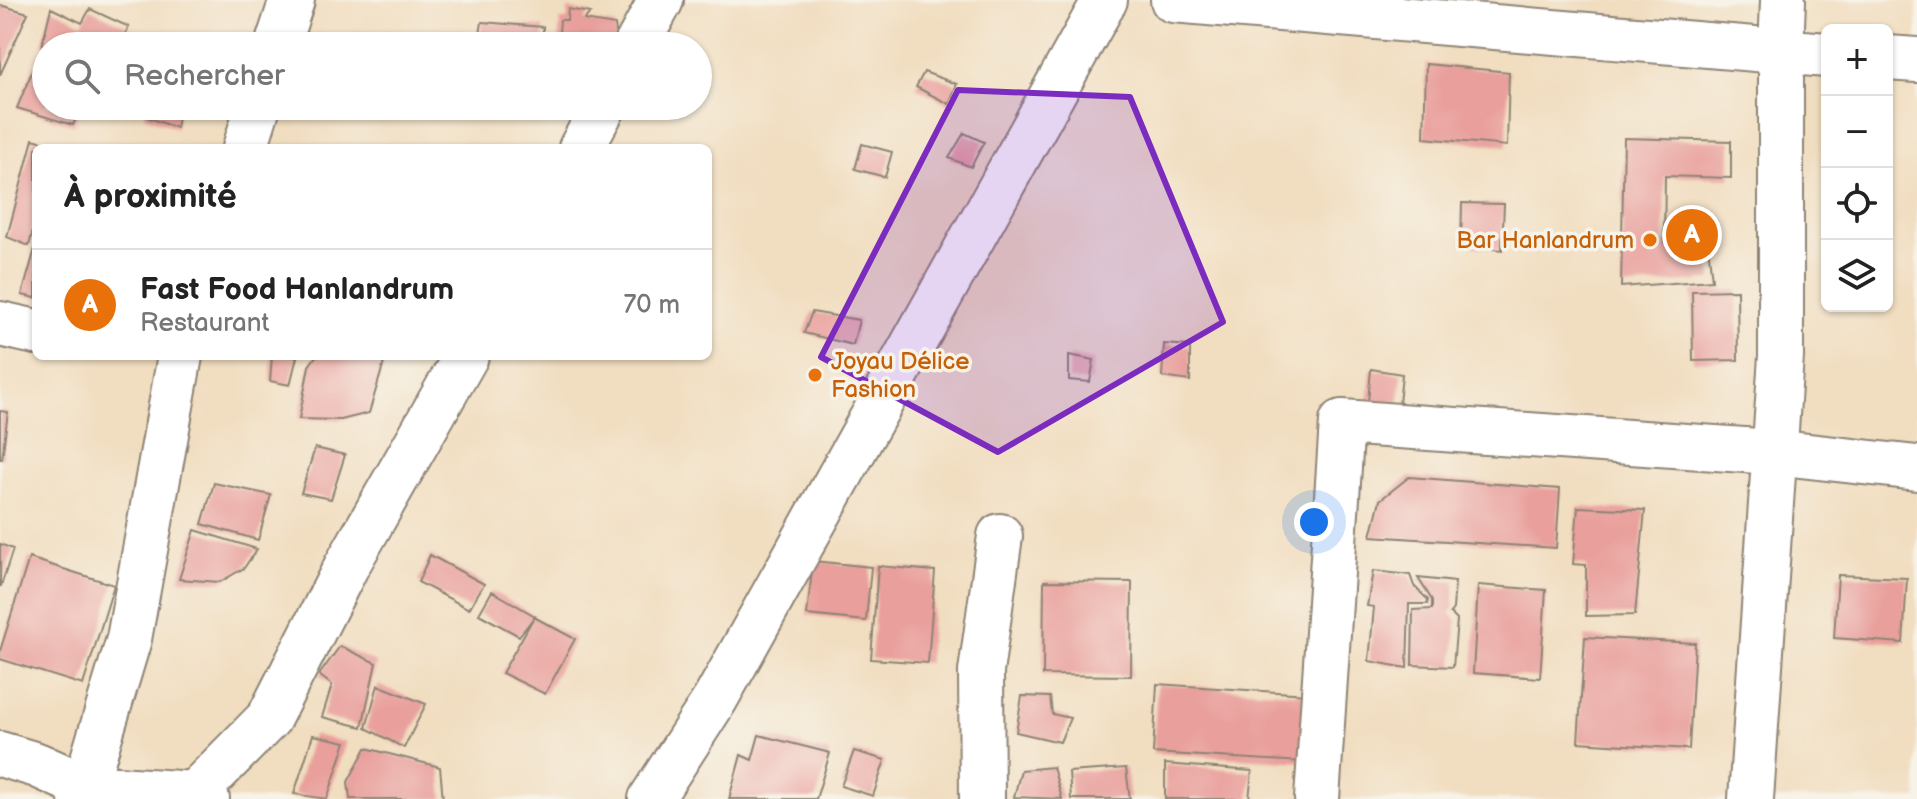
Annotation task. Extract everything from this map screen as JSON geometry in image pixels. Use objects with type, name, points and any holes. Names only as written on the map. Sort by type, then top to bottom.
[{"type":"street","points":[[282,32],[292,0]]},
{"type":"street","points":[[644,32],[661,0]]},
{"type":"street","points":[[651,799],[716,698],[1105,0]]},
{"type":"street","points":[[1173,0],[1821,55]]},
{"type":"street","points":[[1751,799],[1781,356],[1783,0]]},
{"type":"street","points":[[1893,58],[1917,60]]},
{"type":"street","points":[[246,144],[254,120]]},
{"type":"street","points":[[583,144],[596,120]]},
{"type":"street","points":[[0,324],[32,331]]},
{"type":"street","points":[[84,793],[129,639],[168,360]]},
{"type":"street","points":[[0,754],[37,765],[84,793],[200,796],[269,718],[346,567],[464,360]]},
{"type":"street","points":[[1317,799],[1342,422],[1773,452],[1917,468]]},
{"type":"street","points":[[982,799],[981,672],[1000,536]]},
{"type":"highlighted area","points":[[958,90],[1130,97],[1223,322],[998,452],[821,357]]},
{"type":"building","points":[[0,5],[28,13],[0,75]]},
{"type":"building","points":[[51,8],[82,23],[90,9],[129,27],[126,32],[45,32]]},
{"type":"building","points":[[568,9],[590,13],[584,20],[615,25],[616,32],[559,32],[560,20],[567,20]]},
{"type":"building","points":[[482,22],[543,27],[543,32],[480,32]]},
{"type":"building","points":[[1426,64],[1509,72],[1507,146],[1424,138]]},
{"type":"building","points":[[32,71],[32,113],[17,108]]},
{"type":"building","points":[[924,72],[957,84],[949,104],[916,87]]},
{"type":"building","points":[[57,120],[75,120],[73,125]]},
{"type":"building","points":[[155,120],[177,120],[176,128]]},
{"type":"building","points":[[964,133],[984,142],[971,167],[949,158]]},
{"type":"building","points":[[1624,138],[1731,141],[1731,178],[1665,176],[1664,242],[1708,246],[1712,280],[1621,287]]},
{"type":"building","points":[[33,139],[51,144],[32,144],[32,234],[29,246],[7,237]]},
{"type":"building","points":[[862,144],[892,152],[885,177],[855,169]]},
{"type":"building","points":[[1462,203],[1504,204],[1502,250],[1461,245]]},
{"type":"building","points":[[32,260],[32,297],[22,295]]},
{"type":"building","points":[[1737,290],[1738,360],[1693,361],[1692,291]]},
{"type":"building","points":[[812,312],[859,320],[853,345],[804,333]]},
{"type":"building","points":[[1164,344],[1190,346],[1190,381],[1162,377]]},
{"type":"building","points":[[1069,355],[1094,360],[1090,382],[1069,380]]},
{"type":"building","points":[[272,360],[296,360],[290,385],[270,381]]},
{"type":"building","points":[[313,360],[385,360],[369,413],[341,420],[299,419],[309,366]]},
{"type":"building","points":[[1371,369],[1402,374],[1399,404],[1368,402]]},
{"type":"building","points":[[0,411],[8,412],[2,459],[0,459]]},
{"type":"building","points":[[315,448],[345,455],[331,499],[301,493]]},
{"type":"building","points":[[1409,477],[1560,489],[1556,548],[1371,536],[1380,500]]},
{"type":"building","points":[[214,483],[271,495],[258,540],[202,524]]},
{"type":"building","points":[[1578,507],[1645,510],[1635,615],[1586,616],[1586,565],[1573,564]]},
{"type":"building","points":[[195,530],[257,549],[244,568],[220,582],[179,579]]},
{"type":"building","points":[[0,544],[13,549],[1,586],[0,586]]},
{"type":"building","points":[[430,555],[484,584],[469,609],[418,582]]},
{"type":"building","points":[[29,558],[114,585],[83,685],[0,659]]},
{"type":"building","points":[[813,561],[871,567],[866,621],[807,615]]},
{"type":"building","points":[[878,566],[935,571],[928,663],[871,659]]},
{"type":"building","points":[[1373,571],[1410,575],[1414,586],[1428,600],[1427,604],[1409,604],[1407,668],[1369,661],[1374,607],[1367,606]]},
{"type":"building","points":[[1838,575],[1907,578],[1903,643],[1834,638]]},
{"type":"building","points":[[1418,578],[1455,582],[1450,613],[1457,620],[1453,667],[1412,665],[1413,610],[1432,609],[1432,600]]},
{"type":"building","points":[[1044,581],[1132,582],[1131,676],[1043,675]]},
{"type":"building","points":[[1478,585],[1546,590],[1540,678],[1473,673]]},
{"type":"building","points":[[492,591],[535,616],[519,636],[479,614]]},
{"type":"building","points":[[534,617],[575,639],[545,694],[502,673]]},
{"type":"building","points":[[1585,637],[1695,643],[1689,749],[1578,742]]},
{"type":"building","points":[[340,646],[376,663],[362,727],[322,717],[332,685],[319,675]]},
{"type":"building","points":[[1157,684],[1308,694],[1303,762],[1153,753]]},
{"type":"building","points":[[378,685],[426,704],[404,748],[366,728]]},
{"type":"building","points":[[1022,696],[1050,697],[1052,714],[1070,718],[1060,742],[1016,732]]},
{"type":"building","points":[[313,735],[346,742],[327,799],[294,794]]},
{"type":"building","points":[[759,735],[830,753],[816,799],[729,799],[741,755],[752,760]]},
{"type":"building","points":[[366,748],[440,767],[443,799],[350,799],[348,782]]},
{"type":"building","points":[[854,751],[885,760],[873,796],[841,786]]},
{"type":"building","points":[[1165,764],[1252,771],[1249,799],[1165,799]]},
{"type":"building","points":[[1053,767],[1062,799],[1014,797],[1021,770]]},
{"type":"building","points":[[1126,768],[1130,799],[1071,799],[1069,772]]},
{"type":"place","name":"Fast Food Hanlandrum","points":[[1692,235]]},
{"type":"place","name":"Bar Hanlandrum","points":[[1650,240]]},
{"type":"place","name":"Joyau Délice Fashion","points":[[815,375]]}]
